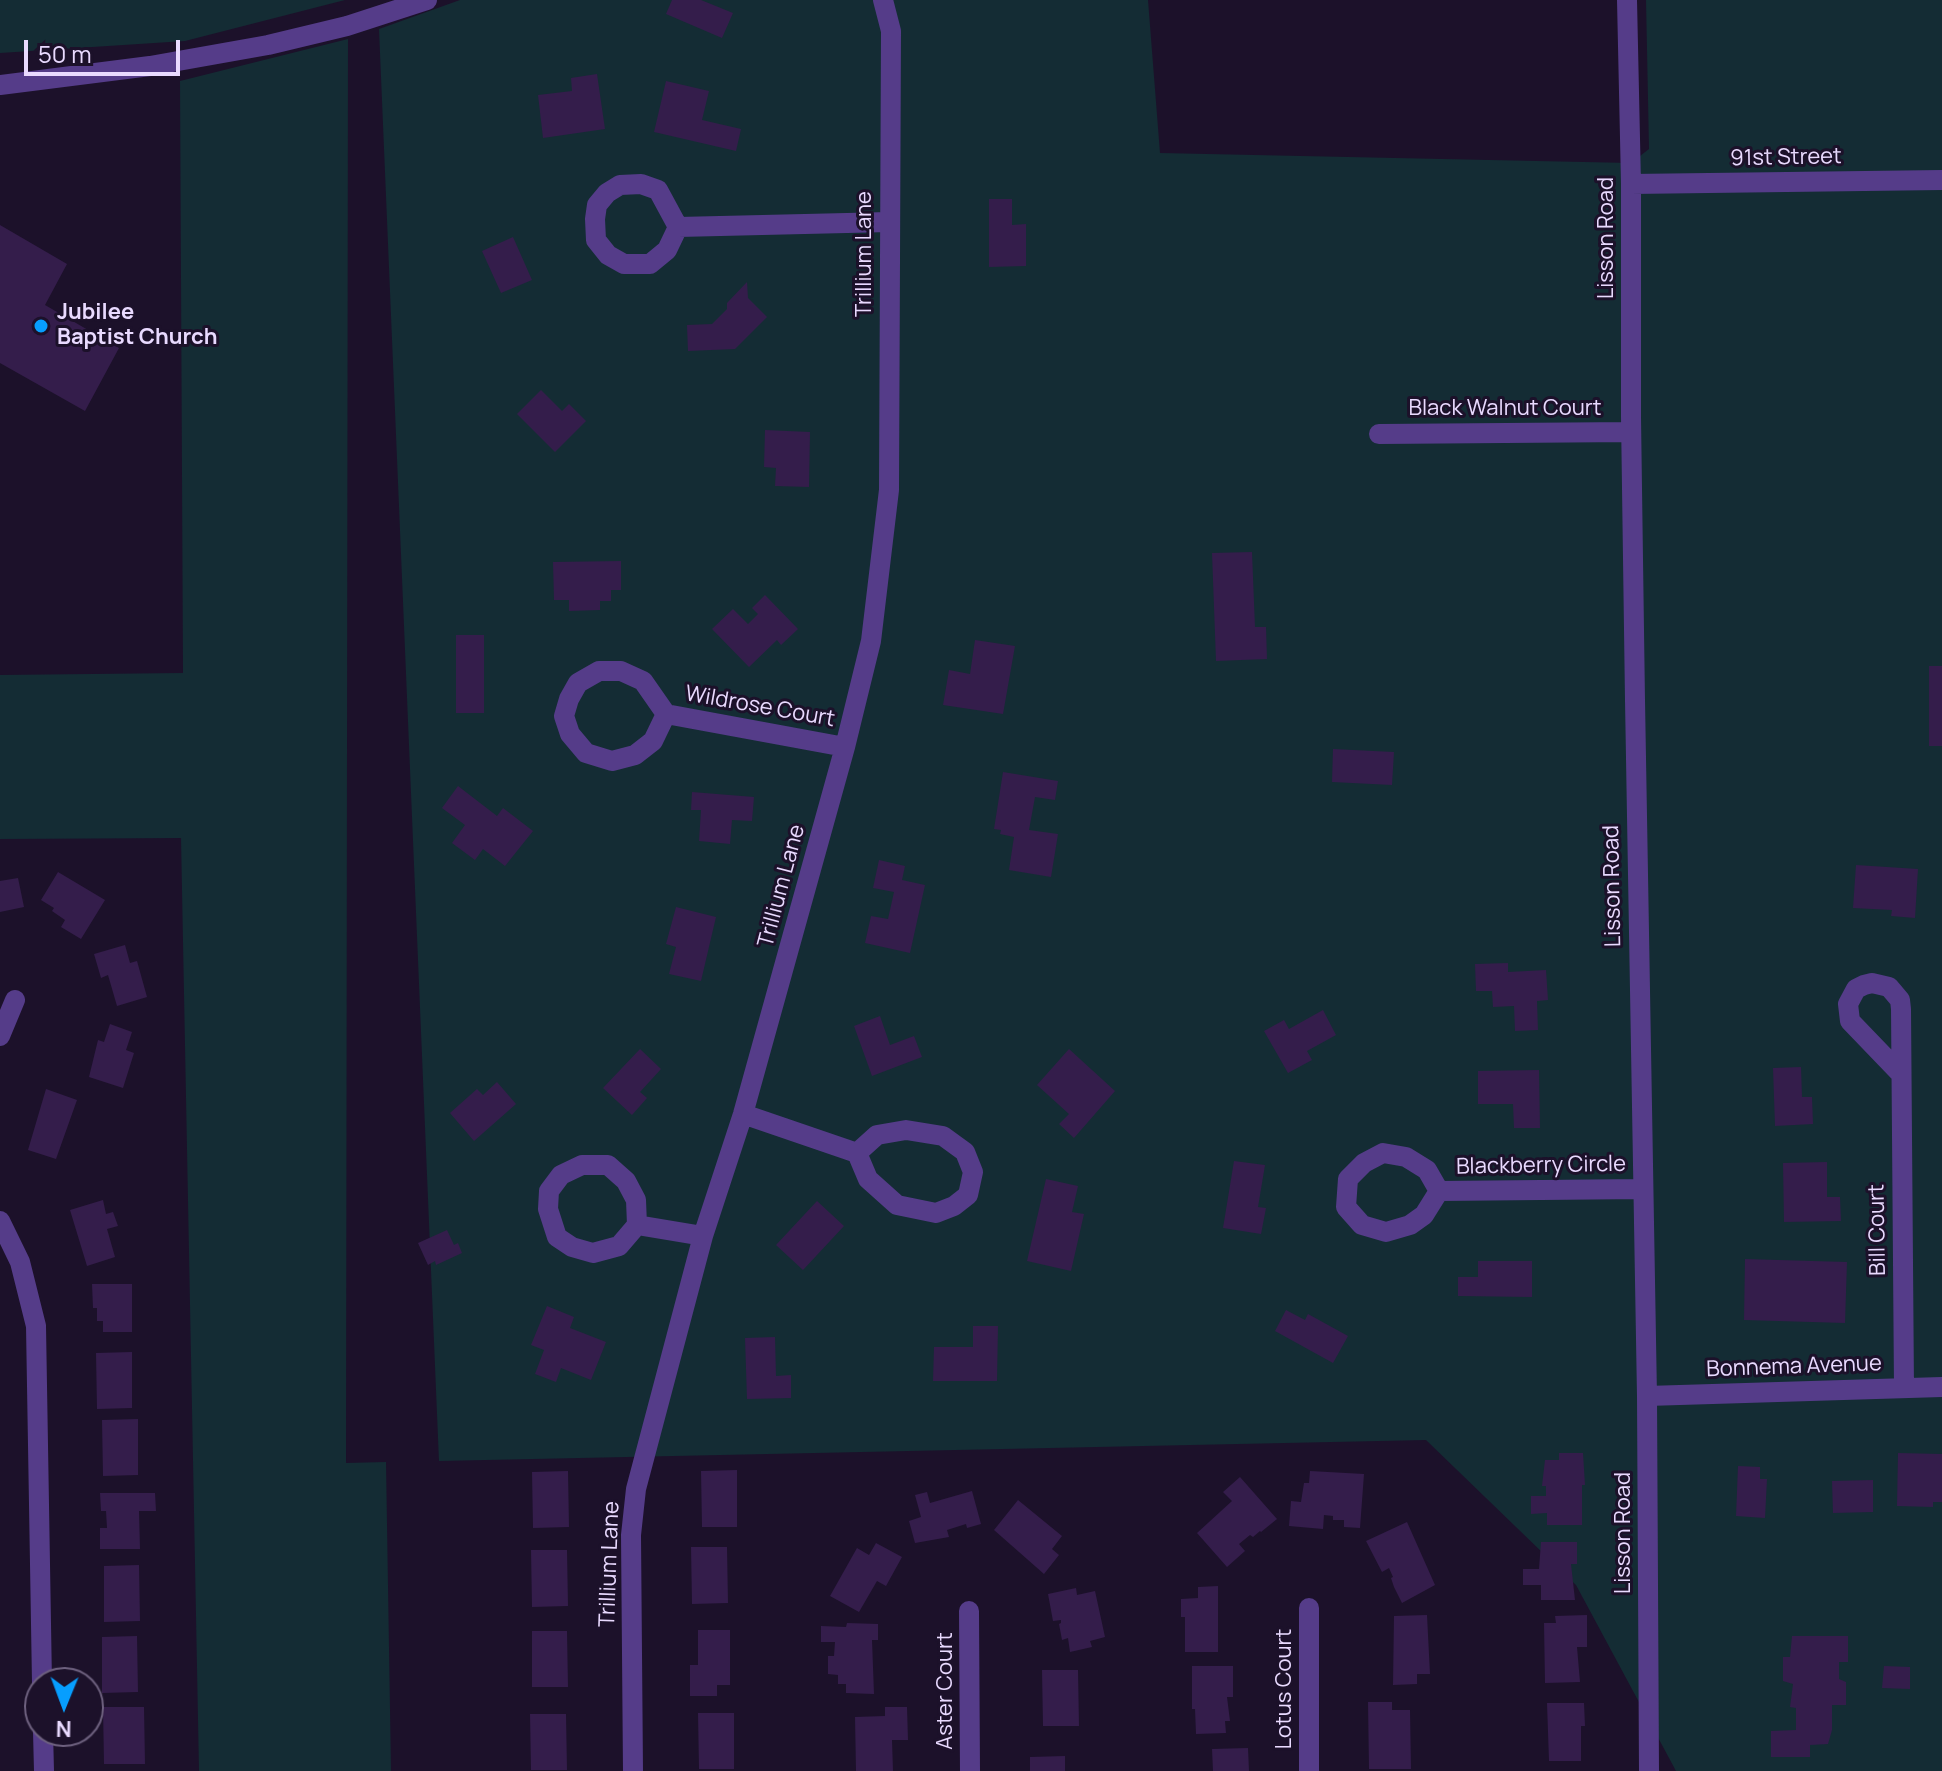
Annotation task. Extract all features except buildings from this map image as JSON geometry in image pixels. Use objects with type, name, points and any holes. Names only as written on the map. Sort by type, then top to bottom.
[{"type":"street","points":[[0,85],[150,66],[268,45],[347,26],[427,0]]},
{"type":"street","name":"Trillium Lane","points":[[633,1771],[631,1535],[636,1489],[703,1236],[743,1114],[845,747],[871,641],[889,490],[891,31],[883,0]]},
{"type":"street","name":"Lisson Road","points":[[1627,0],[1647,1396],[1649,1771]]},
{"type":"street","name":"91st Street","points":[[1631,184],[1942,180]]},
{"type":"street","points":[[641,184],[658,190],[678,227],[667,250],[650,264],[624,264],[608,255],[596,240],[597,205],[607,193],[620,185],[641,184]]},
{"type":"street","points":[[678,227],[889,222]]},
{"type":"street","name":"Black Walnut Court","points":[[1379,434],[1631,432]]},
{"type":"street","name":"Wildrose Court","points":[[666,714],[653,741],[635,755],[612,761],[586,753],[570,734],[564,716],[578,683],[599,671],[621,671],[643,681],[666,714],[845,747]]},
{"type":"street","points":[[0,1036],[15,1000]]},
{"type":"street","name":"Bill Court","points":[[1900,1073],[1904,1388]]},
{"type":"street","points":[[743,1114],[857,1153],[868,1179],[897,1205],[936,1213],[954,1206],[968,1195],[973,1172],[965,1152],[943,1136],[906,1130],[877,1135],[857,1153]]},
{"type":"street","name":"Blackberry Circle","points":[[1383,1153],[1406,1157],[1427,1170],[1439,1191],[1424,1215],[1410,1225],[1386,1232],[1362,1225],[1346,1207],[1348,1179],[1364,1163],[1383,1153]]},
{"type":"street","points":[[582,1165],[608,1165],[626,1181],[636,1200],[637,1225],[619,1246],[593,1253],[572,1247],[557,1237],[548,1209],[549,1191],[561,1175],[582,1165]]},
{"type":"street","name":"Blackberry Circle","points":[[1439,1191],[1643,1189]]},
{"type":"street","points":[[0,1221],[20,1262],[36,1326],[42,1667]]},
{"type":"street","points":[[637,1225],[703,1236]]},
{"type":"street","name":"Bonnema Avenue","points":[[1647,1396],[1942,1387]]},
{"type":"street","name":"Lotus Court","points":[[1309,1608],[1309,1771]]},
{"type":"street","name":"Aster Court","points":[[969,1611],[970,1771]]},
{"type":"street","points":[[43,1747],[44,1771]]},
{"type":"shaded area","points":[[0,0],[345,0],[185,41],[0,53]]},
{"type":"shaded area","points":[[460,0],[1148,0],[1160,153],[1631,163],[1649,149],[1646,0],[1942,0],[1942,1771],[1676,1771],[1576,1585],[1426,1440],[439,1461],[379,29]]},
{"type":"shaded area","points":[[348,39],[346,1463],[386,1462],[391,1771],[199,1771],[181,838],[0,839],[0,675],[183,673],[180,81]]},
{"type":"place","name":"Jubilee Baptist Church","points":[[41,326]]}]
